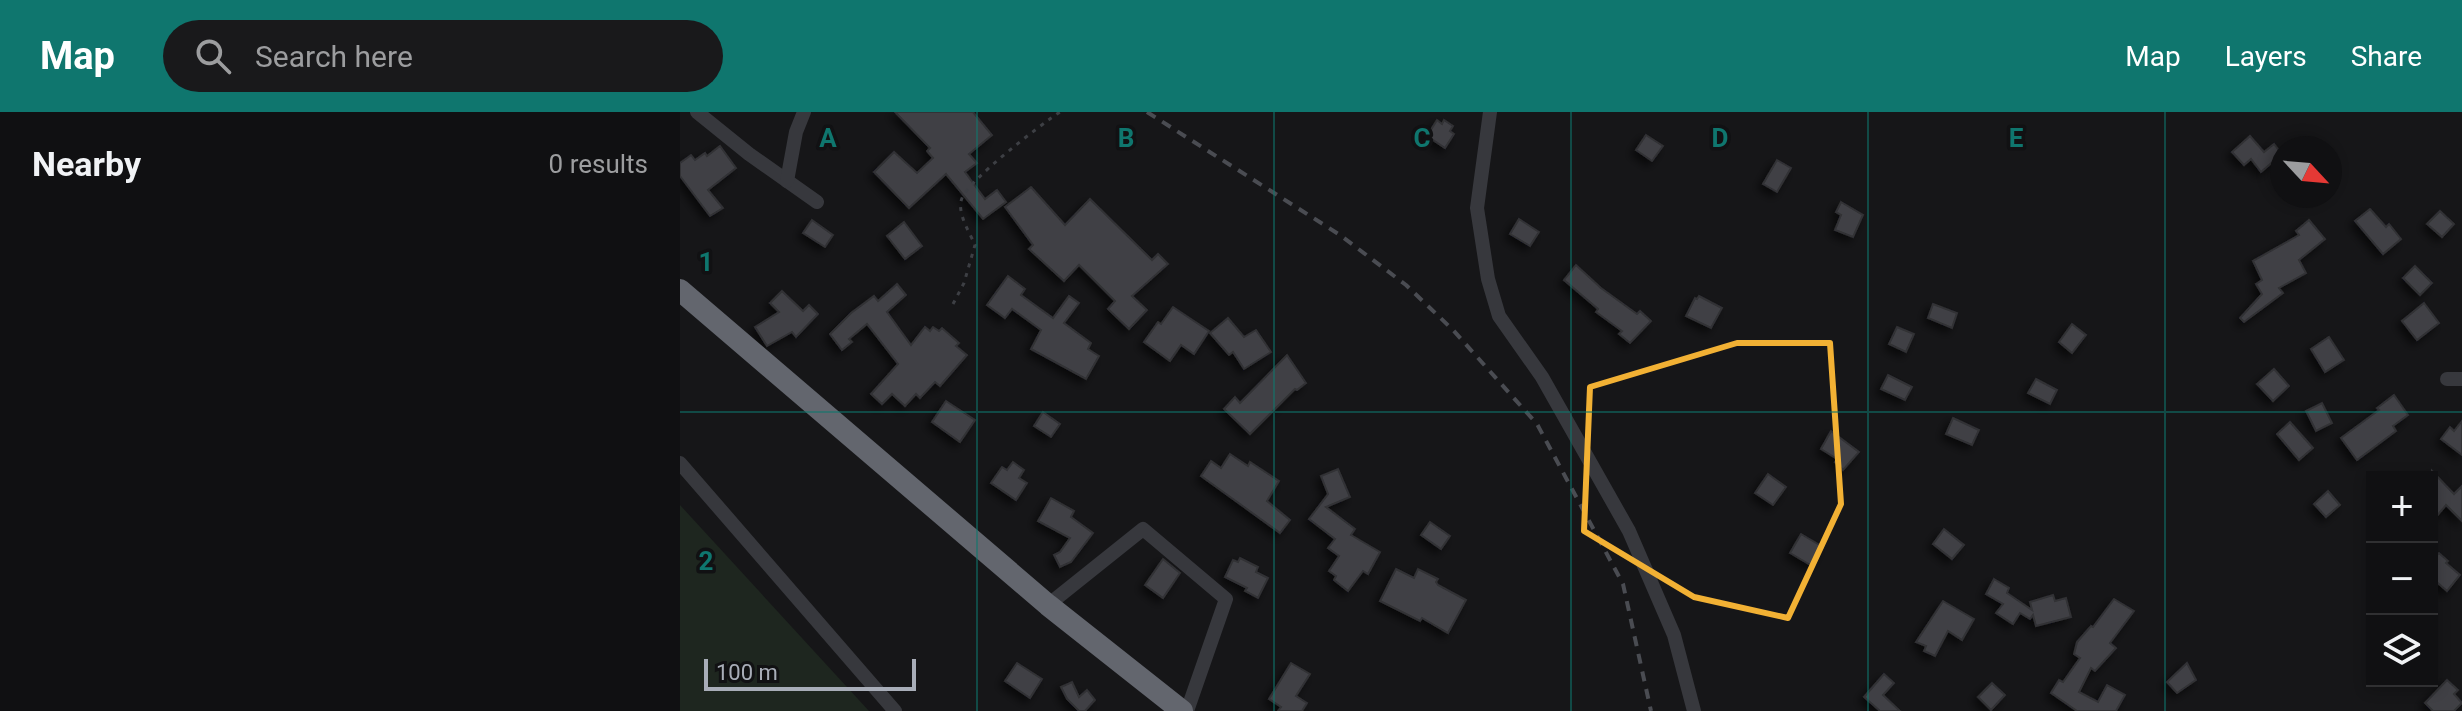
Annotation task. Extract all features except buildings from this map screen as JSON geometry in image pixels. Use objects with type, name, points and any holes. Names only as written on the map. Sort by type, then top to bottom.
[{"type":"highway","points":[[680,290],[1048,605],[1184,711]]},
{"type":"street","points":[[697,112],[817,202]]},
{"type":"street","points":[[787,181],[796,132],[804,112]]},
{"type":"street","points":[[1490,112],[1477,208],[1488,279],[1499,316],[1542,377],[1629,531],[1674,635],[1694,711]]},
{"type":"street","points":[[680,463],[895,711]]},
{"type":"street","points":[[1048,605],[1143,529],[1226,599],[1184,711]]},
{"type":"path","points":[[953,304],[964,283],[975,245],[961,209],[962,198],[980,177],[1060,112]]},
{"type":"highlighted area","points":[[1737,343],[1830,343],[1841,504],[1788,618],[1694,597],[1584,531],[1590,387]]},
{"type":"shaded area","points":[[680,505],[869,711],[680,711]]},
{"type":"railway","points":[[1147,112],[1340,235],[1406,285],[1453,330],[1537,424],[1623,584],[1651,711]]}]
